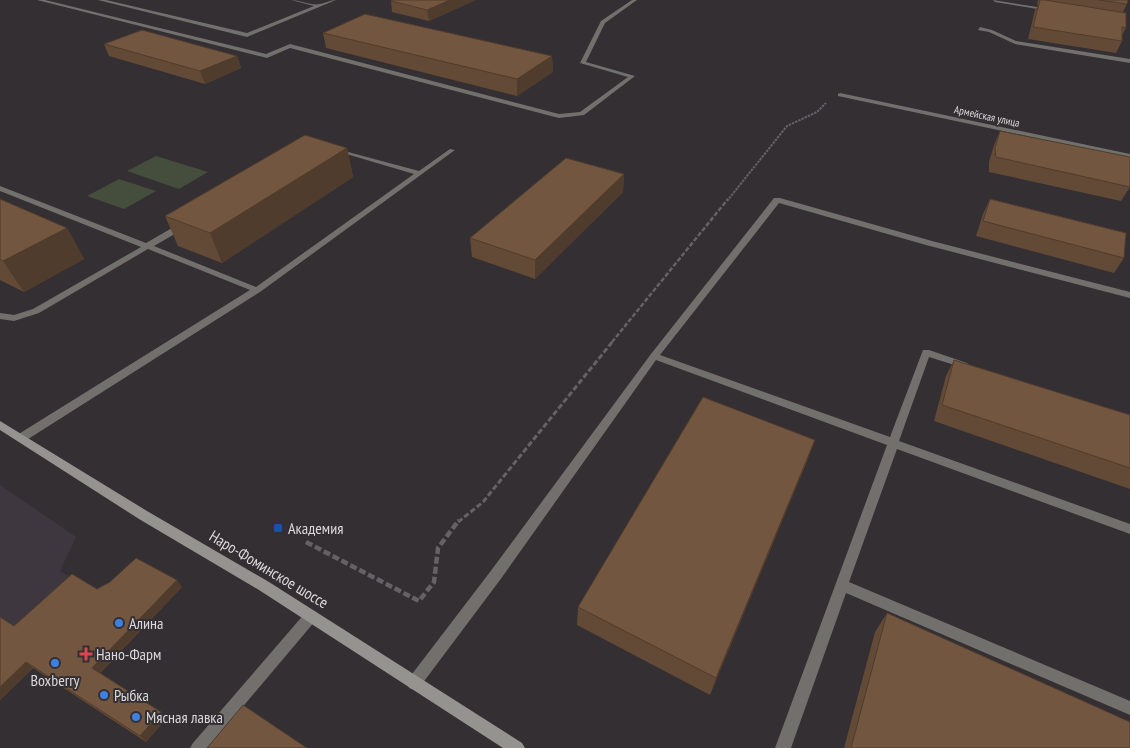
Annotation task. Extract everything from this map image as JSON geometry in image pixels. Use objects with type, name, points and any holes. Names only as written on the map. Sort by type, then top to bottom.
[{"type":"main road","name":"Наро-Фоминское шоссе","points":[[0,425],[144,515],[312,616],[517,748]]},
{"type":"street","points":[[39,0],[267,56],[290,46],[559,116],[582,114],[632,76],[584,63],[603,22],[636,0]]},
{"type":"street","points":[[100,0],[247,35],[334,0]]},
{"type":"street","points":[[293,0],[319,6]]},
{"type":"street","points":[[996,1],[1053,10]]},
{"type":"street","points":[[980,29],[1015,42],[1130,61]]},
{"type":"street","name":"Армейская улица","points":[[840,95],[1130,156]]},
{"type":"street","points":[[330,147],[419,173]]},
{"type":"street","points":[[21,438],[257,290],[452,150]]},
{"type":"street","points":[[0,188],[257,290]]},
{"type":"street","points":[[414,683],[495,576],[654,356],[777,200],[929,243],[1130,295]]},
{"type":"street","points":[[0,316],[14,318],[36,311],[188,222]]},
{"type":"street","points":[[783,748],[926,352],[972,368]]},
{"type":"street","points":[[654,356],[1130,529]]},
{"type":"street","points":[[842,585],[1130,708]]},
{"type":"street","points":[[198,748],[312,616]]},
{"type":"path","points":[[306,542],[418,601],[434,582],[438,548],[461,518],[483,502],[787,126],[798,118],[816,114],[825,103],[840,95]]},
{"type":"shaded area","points":[[0,485],[76,537],[60,571],[107,598],[0,700]]},
{"type":"green space","points":[[156,156],[208,172],[179,189],[127,171]]},
{"type":"green space","points":[[119,179],[156,191],[124,209],[87,196]]},
{"type":"building","points":[[450,0],[427,10],[391,1]]},
{"type":"building","points":[[1040,0],[1126,13],[1126,28],[1122,27],[1122,41],[1033,27]]},
{"type":"building","points":[[1099,0],[1128,0],[1127,4]]},
{"type":"building","points":[[365,14],[552,56],[517,79],[323,33]]},
{"type":"building","points":[[142,30],[237,56],[200,71],[104,44]]},
{"type":"building","points":[[1000,131],[1130,157],[1130,187],[996,157],[995,148]]},
{"type":"building","points":[[305,135],[347,148],[210,233],[165,216]]},
{"type":"building","points":[[566,158],[624,174],[535,260],[470,238]]},
{"type":"building","points":[[0,199],[67,228],[3,261],[0,259]]},
{"type":"building","points":[[990,199],[1126,233],[1124,258],[983,221]]},
{"type":"building","points":[[954,360],[1130,415],[1130,468],[942,405]]},
{"type":"building","points":[[703,397],[815,440],[716,678],[578,607]]},
{"type":"building","points":[[136,558],[177,580],[92,668],[161,712],[140,736],[26,662],[0,687],[0,617],[14,626],[72,574],[97,589],[110,582]]},
{"type":"building","points":[[887,613],[1130,722],[1130,748],[851,748]]},
{"type":"building","points":[[243,705],[307,748],[207,748]]},
{"type":"place","name":"Академия","points":[[278,528]]},
{"type":"place","name":"Алина","points":[[119,623]]},
{"type":"place","name":"Нано-Фарм","points":[[86,654]]},
{"type":"place","name":"Boxberry","points":[[55,663]]},
{"type":"place","name":"Рыбка","points":[[104,695]]},
{"type":"place","name":"Мясная лавка","points":[[136,717]]}]
